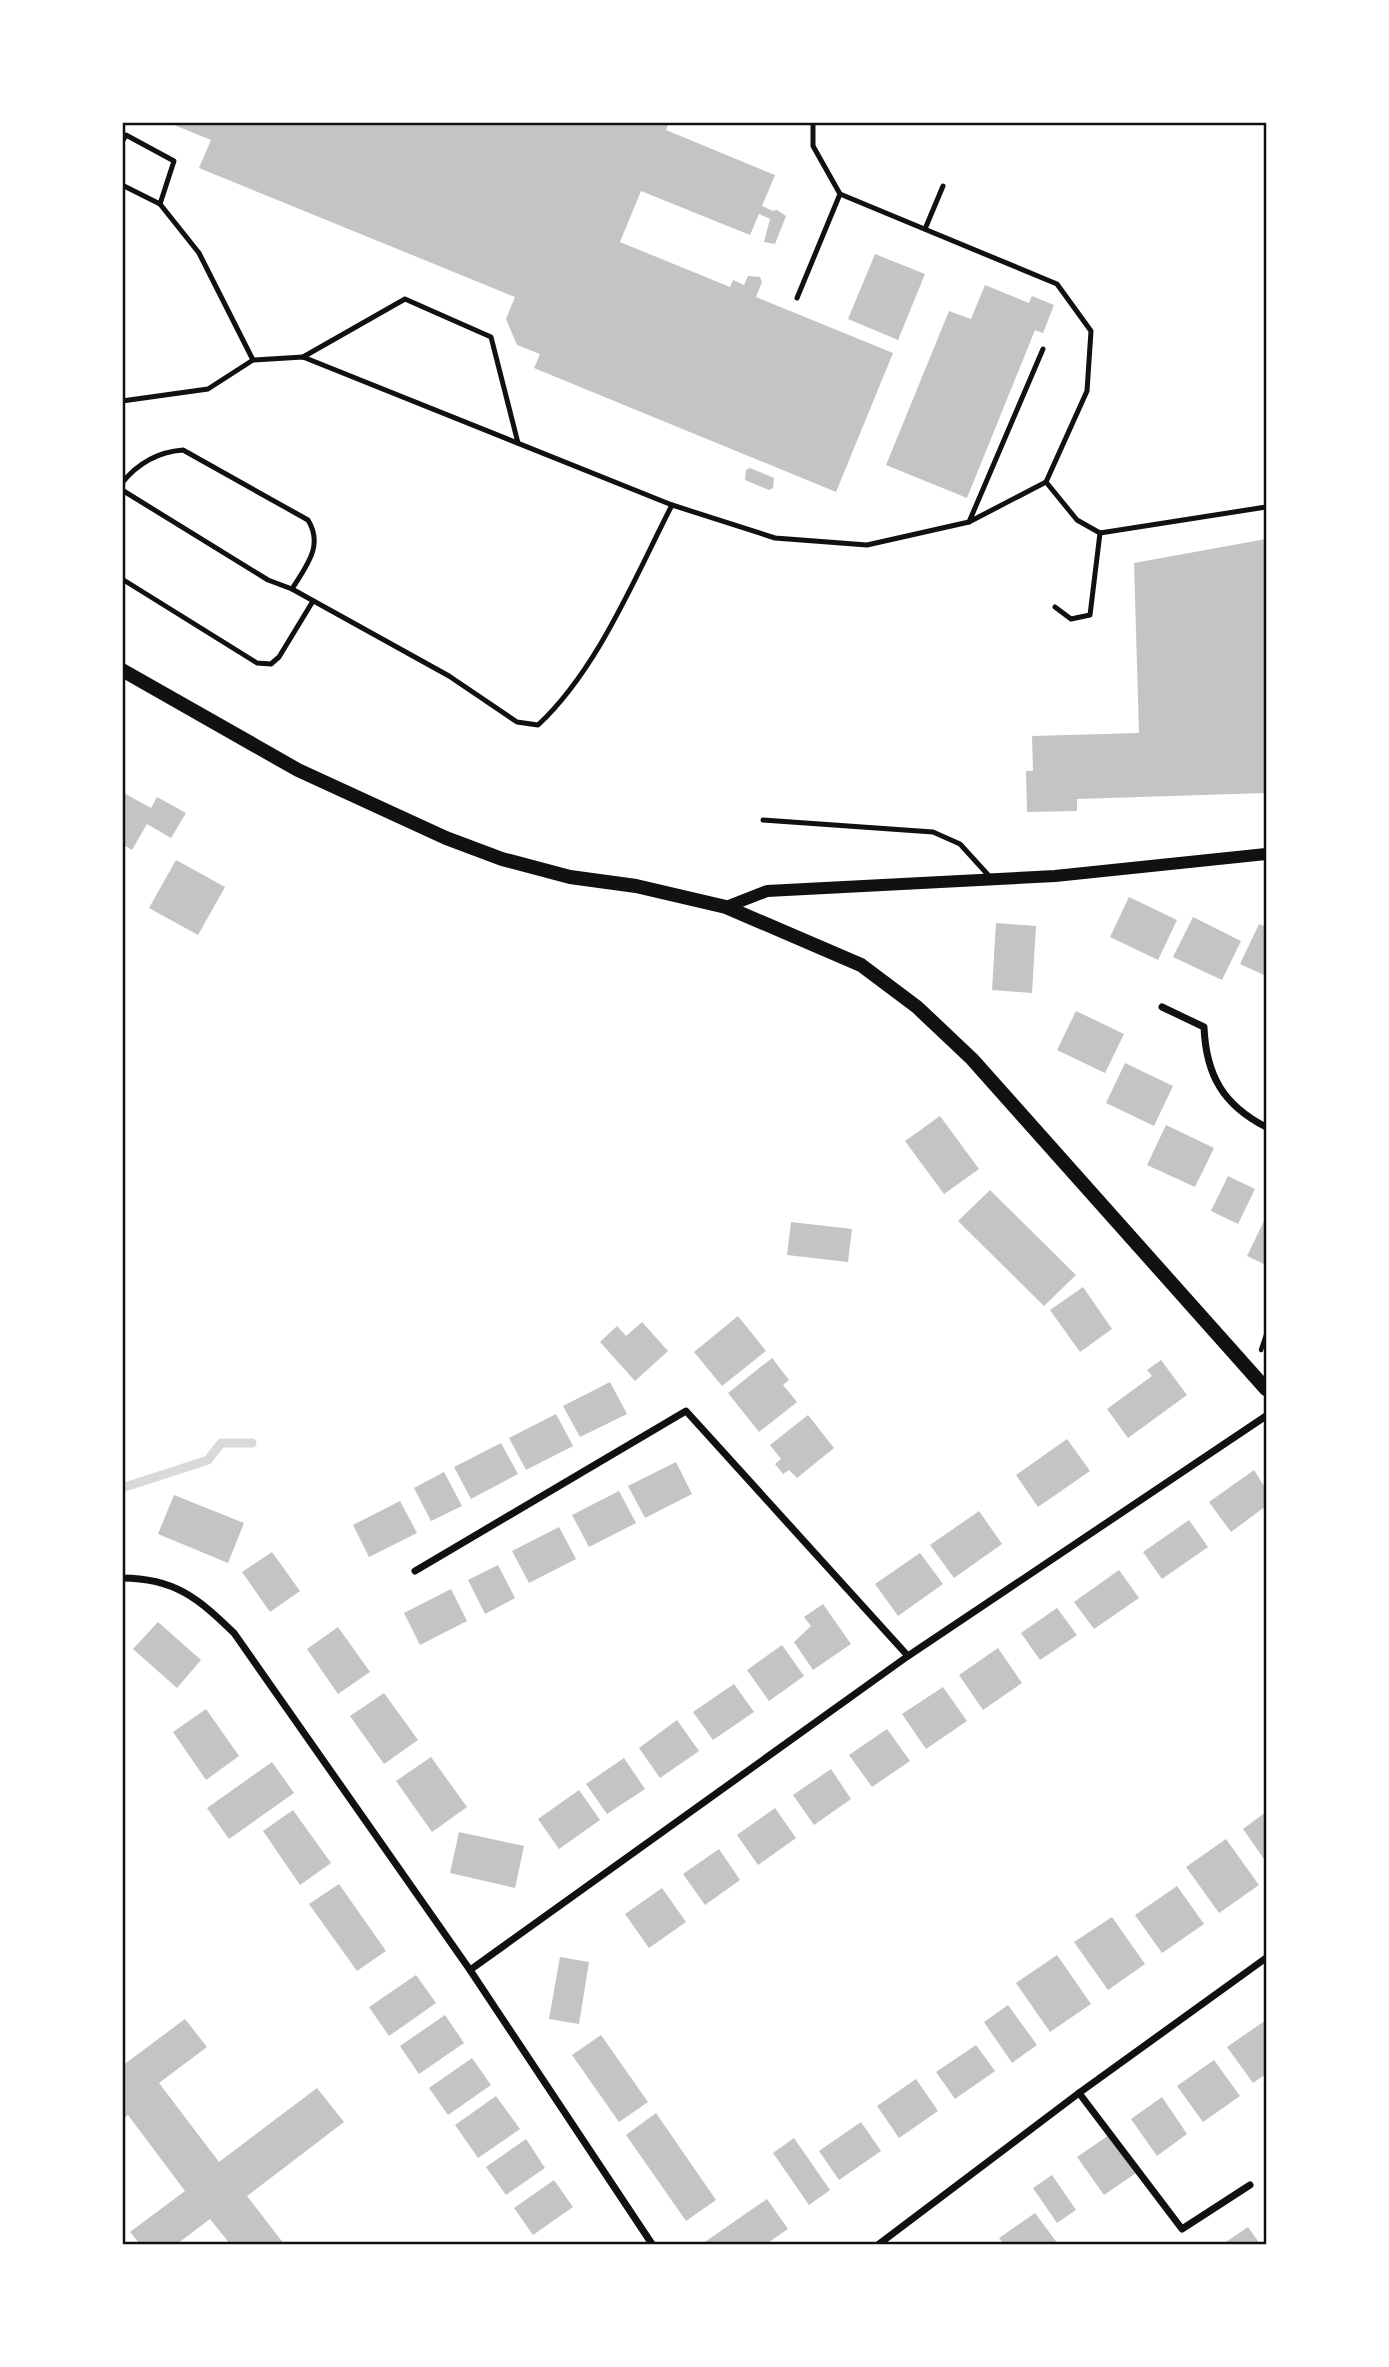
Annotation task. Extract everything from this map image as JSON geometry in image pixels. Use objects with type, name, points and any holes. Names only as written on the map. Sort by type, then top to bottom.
[{"type":"main road","points":[[122,670],[299,770],[446,838],[502,859],[570,877],[636,886],[726,907],[861,965],[917,1007],[972,1059],[1266,1389]]},
{"type":"street","points":[[726,907],[767,891],[992,879],[1266,854]]},
{"type":"street","points":[[1163,1007],[1204,1027],[1205,1054],[1214,1080],[1245,1116],[1266,1127]]},
{"type":"street","points":[[415,1571],[686,1411],[908,1656]]},
{"type":"street","points":[[470,1970],[908,1656],[1266,1416]]},
{"type":"street","points":[[122,1578],[168,1584],[198,1599],[234,1633],[470,1970],[652,2245]]},
{"type":"street","points":[[879,2245],[1079,2093],[1266,1958]]},
{"type":"street","points":[[1079,2093],[1182,2229],[1250,2185]]},
{"type":"lane","points":[[122,401],[208,389],[253,360],[303,357],[672,505],[775,538],[867,545],[969,522],[1046,482],[1087,391],[1091,331],[1057,284],[840,194],[813,146],[813,122]]},
{"type":"lane","points":[[122,142],[126,135],[174,161],[160,204]]},
{"type":"lane","points":[[122,185],[160,204],[199,253],[253,360]]},
{"type":"lane","points":[[925,229],[943,186]]},
{"type":"lane","points":[[797,298],[840,194]]},
{"type":"lane","points":[[303,357],[405,299],[491,337],[518,443]]},
{"type":"lane","points":[[969,522],[1043,349]]},
{"type":"lane","points":[[122,483],[134,468],[160,454],[183,450],[307,520],[315,532],[316,542],[292,589]]},
{"type":"lane","points":[[1046,482],[1077,520],[1100,533],[1266,507]]},
{"type":"lane","points":[[122,491],[268,580],[292,589],[449,676],[517,722],[538,725],[554,710],[601,640],[672,505]]},
{"type":"lane","points":[[1055,607],[1071,619],[1090,615],[1100,533]]},
{"type":"lane","points":[[122,579],[257,663],[271,664],[279,657],[313,601]]},
{"type":"lane","points":[[763,820],[933,832],[960,844],[992,879]]},
{"type":"building","points":[[167,122],[669,122],[666,130],[775,175],[762,206],[786,216],[775,244],[764,242],[770,219],[759,214],[750,235],[641,191],[620,242],[730,287],[733,280],[744,285],[748,276],[760,277],[762,282],[756,297],[893,353],[836,492],[534,368],[540,354],[517,345],[506,319],[515,297],[199,168],[211,140]]},
{"type":"building","points":[[875,254],[925,274],[898,340],[848,319]]},
{"type":"building","points":[[985,285],[1029,303],[1032,296],[1054,305],[1043,333],[1035,330],[967,498],[886,465],[949,311],[971,319]]},
{"type":"building","points":[[750,468],[774,478],[773,488],[769,490],[745,480],[746,470]]},
{"type":"building","points":[[1266,539],[1266,793],[1077,799],[1077,811],[1027,812],[1026,771],[1033,771],[1032,736],[1139,733],[1134,563]]},
{"type":"building","points":[[122,792],[151,808],[157,797],[186,813],[171,838],[147,824],[132,850],[122,844]]},
{"type":"building","points":[[176,860],[225,887],[198,935],[149,908]]},
{"type":"building","points":[[1129,897],[1177,920],[1158,960],[1110,937]]},
{"type":"building","points":[[1193,917],[1241,941],[1222,980],[1173,957]]},
{"type":"building","points":[[996,923],[1036,926],[1032,993],[992,990]]},
{"type":"building","points":[[1259,924],[1266,927],[1266,976],[1240,964]]},
{"type":"building","points":[[1076,1011],[1124,1034],[1105,1073],[1057,1050]]},
{"type":"building","points":[[1125,1063],[1173,1086],[1154,1126],[1106,1103]]},
{"type":"building","points":[[940,1116],[979,1169],[944,1194],[905,1141]]},
{"type":"building","points":[[1166,1125],[1214,1148],[1195,1187],[1147,1165]]},
{"type":"building","points":[[1228,1176],[1255,1189],[1238,1224],[1211,1211]]},
{"type":"building","points":[[990,1190],[1076,1275],[1044,1306],[958,1221]]},
{"type":"building","points":[[1264,1221],[1266,1222],[1266,1265],[1247,1256]]},
{"type":"building","points":[[791,1222],[852,1229],[848,1262],[787,1255]]},
{"type":"building","points":[[1083,1287],[1112,1329],[1080,1352],[1050,1310]]},
{"type":"building","points":[[738,1316],[766,1351],[722,1386],[694,1352]]},
{"type":"building","points":[[642,1322],[668,1351],[635,1381],[600,1342],[617,1326],[626,1336]]},
{"type":"building","points":[[772,1358],[789,1380],[783,1385],[797,1402],[759,1432],[728,1393]]},
{"type":"building","points":[[1161,1360],[1187,1395],[1128,1438],[1107,1409],[1152,1376],[1147,1370]]},
{"type":"building","points":[[610,1382],[627,1414],[580,1437],[563,1406]]},
{"type":"building","points":[[556,1414],[573,1446],[526,1470],[509,1438]]},
{"type":"building","points":[[808,1415],[834,1448],[797,1478],[789,1470],[783,1474],[775,1464],[781,1459],[770,1445]]},
{"type":"building","points":[[1067,1439],[1090,1471],[1038,1507],[1016,1475]]},
{"type":"building","points":[[501,1443],[518,1474],[471,1499],[454,1467]]},
{"type":"building","points":[[676,1462],[692,1494],[645,1518],[628,1486]]},
{"type":"building","points":[[1254,1470],[1266,1489],[1266,1506],[1231,1532],[1209,1502]]},
{"type":"building","points":[[444,1472],[462,1506],[431,1521],[414,1488]]},
{"type":"building","points":[[619,1491],[636,1523],[589,1547],[572,1515]]},
{"type":"building","points":[[174,1495],[244,1523],[228,1563],[158,1534]]},
{"type":"building","points":[[400,1501],[417,1533],[369,1557],[353,1525]]},
{"type":"building","points":[[979,1511],[1002,1544],[954,1578],[930,1545]]},
{"type":"building","points":[[1189,1520],[1208,1547],[1162,1579],[1143,1552]]},
{"type":"building","points":[[559,1527],[576,1559],[529,1583],[512,1551]]},
{"type":"building","points":[[272,1552],[300,1591],[270,1612],[242,1572]]},
{"type":"building","points":[[920,1553],[943,1584],[898,1616],[875,1584]]},
{"type":"building","points":[[498,1565],[515,1598],[485,1614],[468,1580]]},
{"type":"building","points":[[1119,1570],[1139,1598],[1094,1629],[1074,1602]]},
{"type":"building","points":[[451,1589],[467,1621],[420,1645],[404,1613]]},
{"type":"building","points":[[823,1604],[851,1644],[813,1670],[794,1642],[811,1626],[804,1617]]},
{"type":"building","points":[[1057,1608],[1077,1635],[1040,1660],[1021,1633]]},
{"type":"building","points":[[158,1622],[201,1660],[177,1688],[133,1649]]},
{"type":"building","points":[[338,1627],[370,1672],[338,1694],[307,1649]]},
{"type":"building","points":[[782,1645],[804,1676],[769,1701],[747,1670]]},
{"type":"building","points":[[998,1648],[1022,1683],[983,1710],[959,1675]]},
{"type":"building","points":[[734,1684],[754,1712],[713,1740],[693,1712]]},
{"type":"building","points":[[943,1687],[967,1721],[926,1749],[902,1714]]},
{"type":"building","points":[[384,1693],[418,1740],[384,1764],[350,1716]]},
{"type":"building","points":[[206,1709],[239,1756],[206,1780],[173,1732]]},
{"type":"building","points":[[677,1720],[699,1751],[660,1778],[639,1748]]},
{"type":"building","points":[[887,1729],[910,1761],[872,1787],[849,1755]]},
{"type":"building","points":[[431,1757],[467,1807],[432,1832],[396,1781]]},
{"type":"building","points":[[624,1758],[645,1789],[607,1814],[586,1784]]},
{"type":"building","points":[[272,1762],[294,1793],[229,1839],[207,1808]]},
{"type":"building","points":[[831,1769],[851,1799],[814,1825],[793,1795]]},
{"type":"building","points":[[579,1790],[600,1820],[559,1849],[538,1819]]},
{"type":"building","points":[[775,1808],[796,1838],[758,1865],[737,1835]]},
{"type":"building","points":[[293,1810],[331,1863],[300,1885],[263,1831]]},
{"type":"building","points":[[1266,1812],[1266,1862],[1243,1829]]},
{"type":"building","points":[[459,1832],[524,1846],[515,1888],[450,1873]]},
{"type":"building","points":[[1226,1839],[1259,1885],[1219,1913],[1186,1867]]},
{"type":"building","points":[[719,1849],[740,1880],[705,1905],[683,1874]]},
{"type":"building","points":[[339,1884],[386,1951],[357,1971],[309,1904]]},
{"type":"building","points":[[1177,1886],[1204,1924],[1162,1953],[1135,1915]]},
{"type":"building","points":[[662,1888],[686,1922],[649,1948],[625,1914]]},
{"type":"building","points":[[1112,1917],[1145,1964],[1108,1990],[1074,1942]]},
{"type":"building","points":[[1057,1955],[1091,2004],[1050,2032],[1016,1983]]},
{"type":"building","points":[[560,1957],[589,1962],[579,2024],[549,2019]]},
{"type":"building","points":[[416,1975],[436,2003],[389,2036],[369,2007]]},
{"type":"building","points":[[1008,2005],[1037,2045],[1012,2063],[984,2022]]},
{"type":"building","points":[[445,2015],[464,2043],[419,2074],[400,2046]]},
{"type":"building","points":[[185,2019],[207,2047],[159,2083],[219,2162],[317,2088],[344,2122],[247,2196],[284,2244],[230,2244],[210,2219],[177,2244],[140,2244],[130,2232],[185,2191],[128,2115],[122,2119],[122,2066]]},
{"type":"building","points":[[1266,2020],[1266,2074],[1253,2083],[1227,2047]]},
{"type":"building","points":[[601,2035],[648,2102],[619,2122],[572,2055]]},
{"type":"building","points":[[976,2045],[995,2071],[955,2099],[936,2072]]},
{"type":"building","points":[[472,2058],[491,2085],[448,2115],[429,2088]]},
{"type":"building","points":[[1214,2060],[1240,2096],[1203,2122],[1177,2086]]},
{"type":"building","points":[[916,2079],[938,2111],[899,2138],[877,2106]]},
{"type":"building","points":[[496,2096],[520,2129],[478,2158],[455,2125]]},
{"type":"building","points":[[1162,2097],[1187,2134],[1157,2156],[1131,2119]]},
{"type":"building","points":[[656,2113],[716,2200],[686,2221],[626,2135]]},
{"type":"building","points":[[861,2122],[881,2151],[839,2180],[819,2151]]},
{"type":"building","points":[[1109,2135],[1136,2173],[1104,2195],[1077,2157]]},
{"type":"building","points":[[794,2138],[830,2190],[809,2205],[773,2153]]},
{"type":"building","points":[[526,2139],[545,2168],[506,2195],[486,2167]]},
{"type":"building","points":[[1052,2175],[1076,2210],[1057,2223],[1033,2188]]},
{"type":"building","points":[[554,2180],[573,2207],[533,2235],[514,2208]]},
{"type":"building","points":[[767,2199],[788,2229],[766,2244],[702,2244]]},
{"type":"building","points":[[1035,2213],[1058,2244],[1004,2244],[999,2238]]},
{"type":"building","points":[[1248,2227],[1260,2244],[1223,2244]]},
{"type":"waterway","points":[[122,1488],[208,1460],[221,1443],[252,1443]]}]
